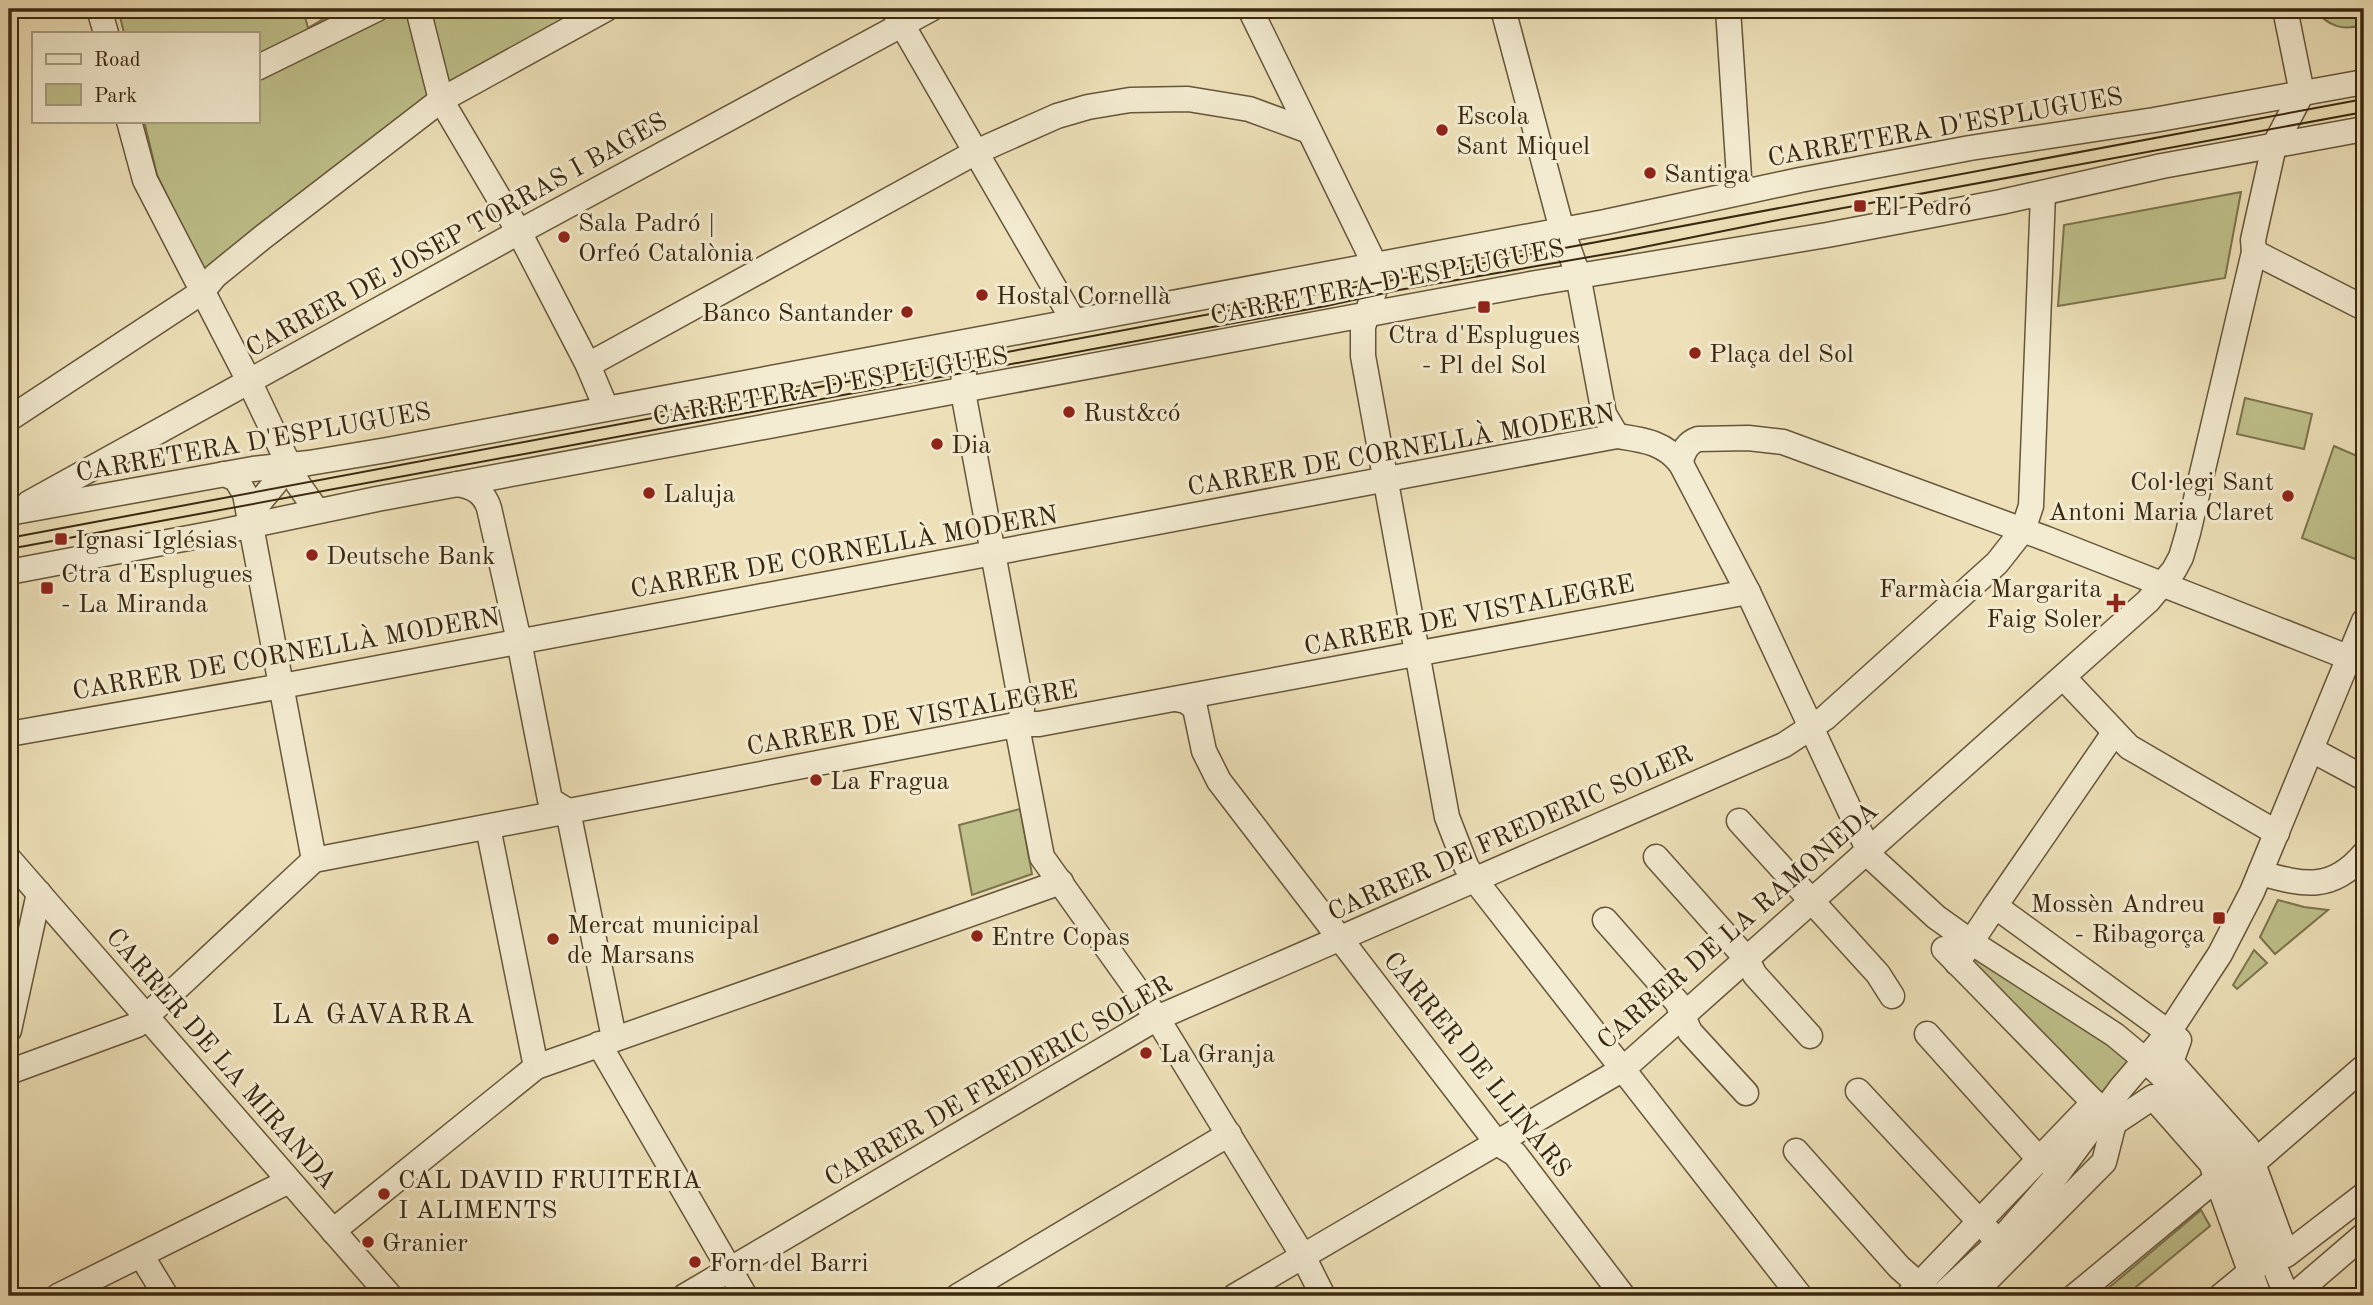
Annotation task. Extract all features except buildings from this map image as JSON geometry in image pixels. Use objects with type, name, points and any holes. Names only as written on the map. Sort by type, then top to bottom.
[{"type":"street","points":[[99,9],[106,32]]},
{"type":"street","points":[[259,67],[377,9]]},
{"type":"street","points":[[418,9],[442,100],[519,232],[588,365],[606,408]]},
{"type":"street","points":[[9,419],[202,292],[215,276],[262,237],[442,100],[606,9]]},
{"type":"street","name":"CARRER DE JOSEP TORRAS I BAGES","points":[[10,513],[250,383],[898,16],[931,9]]},
{"type":"street","points":[[1250,9],[1375,265],[1377,282],[1362,336],[1363,356],[1447,817],[1466,866],[1800,1296]]},
{"type":"street","points":[[1503,9],[1562,230],[1578,275],[1604,414],[1617,436]]},
{"type":"street","points":[[1728,9],[1740,192]]},
{"type":"street","points":[[2285,9],[2302,93]]},
{"type":"street","points":[[898,16],[1073,320]]},
{"type":"street","name":"CARRETERA D'ESPLUGUES","points":[[10,513],[225,474],[375,452],[1650,214],[1740,192],[1970,148],[2154,120],[2364,82]]},
{"type":"street","name":"CARRER DE LA RAMONEDA","points":[[1235,1296],[1623,1069],[2064,678],[2164,584],[2181,557],[2185,545],[2254,252],[2253,240],[2274,146],[2302,93]]},
{"type":"street","points":[[588,365],[976,152],[1057,116],[1088,107],[1130,100],[1188,99],[1249,109],[1309,131]]},
{"type":"street","points":[[129,122],[145,180],[250,383],[298,484],[317,511]]},
{"type":"street","name":"CARRETERA D'ESPLUGUES","points":[[9,572],[250,520],[317,511],[963,392],[1578,275],[1776,245],[2043,194],[2128,173],[2364,129]]},
{"type":"street","name":"CARRER DE FREDERIC SOLER","points":[[685,1296],[1157,1018],[1784,745],[1812,728],[1997,563],[2023,530],[2031,506],[2043,194]]},
{"type":"street","points":[[2254,252],[2364,308]]},
{"type":"street","points":[[995,336],[976,346],[969,354],[964,366],[963,392],[1022,709],[1019,737],[1042,857],[1157,1018],[1303,1256],[1323,1296]]},
{"type":"street","name":"CARRER DE CORNELLÀ MODERN","points":[[9,734],[282,686],[1617,436],[1653,442],[1665,447],[1681,464]]},
{"type":"street","points":[[1972,1296],[2104,1161],[2104,1112],[1957,951],[1936,917],[1878,864],[1867,850],[1748,592],[1681,464],[1684,451],[1692,441],[1698,439],[1748,438],[1783,442],[2023,530],[2350,658]]},
{"type":"street","points":[[250,520],[290,465]]},
{"type":"street","points":[[9,1072],[137,1025],[314,860],[245,494],[240,484],[225,474]]},
{"type":"street","points":[[457,484],[472,488],[487,502],[519,641],[550,800],[568,811],[607,1041],[746,1296]]},
{"type":"street","name":"CARRER DE VISTALEGRE","points":[[314,860],[1021,724],[1039,724],[1748,592]]},
{"type":"street","points":[[1925,1293],[1999,1242],[2063,1167],[2169,1032],[2220,954],[2260,873],[2364,621]]},
{"type":"street","points":[[2064,678],[2129,747],[2277,833]]},
{"type":"street","name":"CARRER DE LLINARS","points":[[1176,699],[1186,701],[1195,708],[1204,751],[1219,781],[1497,1143],[1515,1154],[1623,1296]]},
{"type":"street","points":[[1957,951],[1995,906],[2114,733]]},
{"type":"street","points":[[2312,750],[2364,778]]},
{"type":"street","points":[[1739,821],[1878,974],[1892,996]]},
{"type":"street","points":[[488,827],[536,1067]]},
{"type":"street","points":[[2260,873],[2294,882],[2320,883],[2336,879],[2364,854]]},
{"type":"street","points":[[1656,857],[1746,958],[1755,975],[1810,1036]]},
{"type":"street","name":"CARRER DE LA MIRANDA","points":[[9,859],[390,1296]]},
{"type":"street","points":[[333,1231],[536,1067],[1061,882]]},
{"type":"street","points":[[9,1030],[39,893]]},
{"type":"street","points":[[1995,906],[2179,1040],[2171,1062],[2247,1147],[2235,1171],[2250,1272],[2259,1296]]},
{"type":"street","points":[[1605,920],[1677,1002],[1690,1032],[1746,1093]]},
{"type":"street","points":[[1957,951],[2097,1022],[2145,1060],[2194,1108],[2235,1171],[2279,1255],[2295,1295],[2364,1235]]},
{"type":"street","points":[[1927,1034],[2039,1159],[2063,1167]]},
{"type":"street","points":[[2075,1296],[2364,1067]]},
{"type":"street","points":[[1858,1091],[1999,1242]]},
{"type":"street","points":[[1925,1293],[1980,1222],[2039,1159],[2104,1112],[2153,1097],[2211,1163],[2235,1171]]},
{"type":"street","points":[[958,1296],[1229,1134]]},
{"type":"street","points":[[1796,1151],[1925,1293]]},
{"type":"street","points":[[58,1296],[289,1181]]},
{"type":"street","points":[[2221,1296],[2250,1272],[2279,1255],[2364,1195]]},
{"type":"street","points":[[141,1255],[166,1296]]},
{"type":"green space","points":[[118,9],[303,9],[308,28],[340,9],[409,9],[437,104],[203,271],[157,175],[144,122],[259,122],[259,32],[124,32]]},
{"type":"green space","points":[[422,9],[588,9],[447,85]]},
{"type":"green space","points":[[2314,9],[2364,9],[2364,24],[2336,26]]},
{"type":"green space","points":[[2241,192],[2225,278],[2058,306],[2064,225]]},
{"type":"green space","points":[[2245,398],[2312,414],[2304,449],[2237,434]]},
{"type":"green space","points":[[2334,446],[2364,459],[2364,533],[2355,559],[2302,538]]},
{"type":"green space","points":[[1020,809],[1032,874],[972,895],[959,825]]},
{"type":"green space","points":[[2278,900],[2328,910],[2275,954],[2260,937]]},
{"type":"green space","points":[[1948,933],[2137,1061],[2062,1161],[2082,1103]]},
{"type":"green space","points":[[2254,950],[2267,963],[2237,989],[2233,985]]},
{"type":"green space","points":[[2201,1210],[2210,1226],[2125,1296],[2099,1296]]},
{"type":"tram line","points":[[9,538],[2364,99]]},
{"type":"tram line","points":[[9,549],[2364,112]]},
{"type":"place","name":"Escola Sant Miquel","points":[[1442,130]]},
{"type":"place","name":"Santiga","points":[[1650,173]]},
{"type":"place","name":"El Pedró","points":[[1860,206]]},
{"type":"place","name":"Sala Padró | Orfeó Catalònia","points":[[564,237]]},
{"type":"place","name":"Hostal Cornellà","points":[[982,295]]},
{"type":"place","name":"Ctra d'Esplugues - Pl del Sol","points":[[1484,307]]},
{"type":"place","name":"Banco Santander","points":[[907,312]]},
{"type":"place","name":"Plaça del Sol","points":[[1695,353]]},
{"type":"place","name":"Rust&có","points":[[1069,412]]},
{"type":"place","name":"Dia","points":[[937,444]]},
{"type":"place","name":"Laluja","points":[[649,493]]},
{"type":"place","name":"Col·legi Sant Antoni Maria Claret","points":[[2288,496]]},
{"type":"place","name":"Ignasi Iglésias","points":[[61,539]]},
{"type":"place","name":"Deutsche Bank","points":[[312,555]]},
{"type":"place","name":"Ctra d'Esplugues - La Miranda","points":[[47,588]]},
{"type":"place","name":"Farmàcia Margarita Faig Soler","points":[[2116,603]]},
{"type":"place","name":"La Fragua","points":[[816,780]]},
{"type":"place","name":"Mossèn Andreu - Ribagorça","points":[[2219,918]]},
{"type":"place","name":"Entre Copas","points":[[977,936]]},
{"type":"place","name":"Mercat municipal de Marsans","points":[[553,939]]},
{"type":"place","name":"La Granja","points":[[1146,1053]]},
{"type":"place","name":"CAL DAVID FRUITERIA I ALIMENTS","points":[[384,1194]]},
{"type":"place","name":"Granier","points":[[368,1242]]},
{"type":"place","name":"Forn del Barri","points":[[695,1262]]},
{"type":"district","name":"LA GAVARRA","points":[[374,1013]]}]
